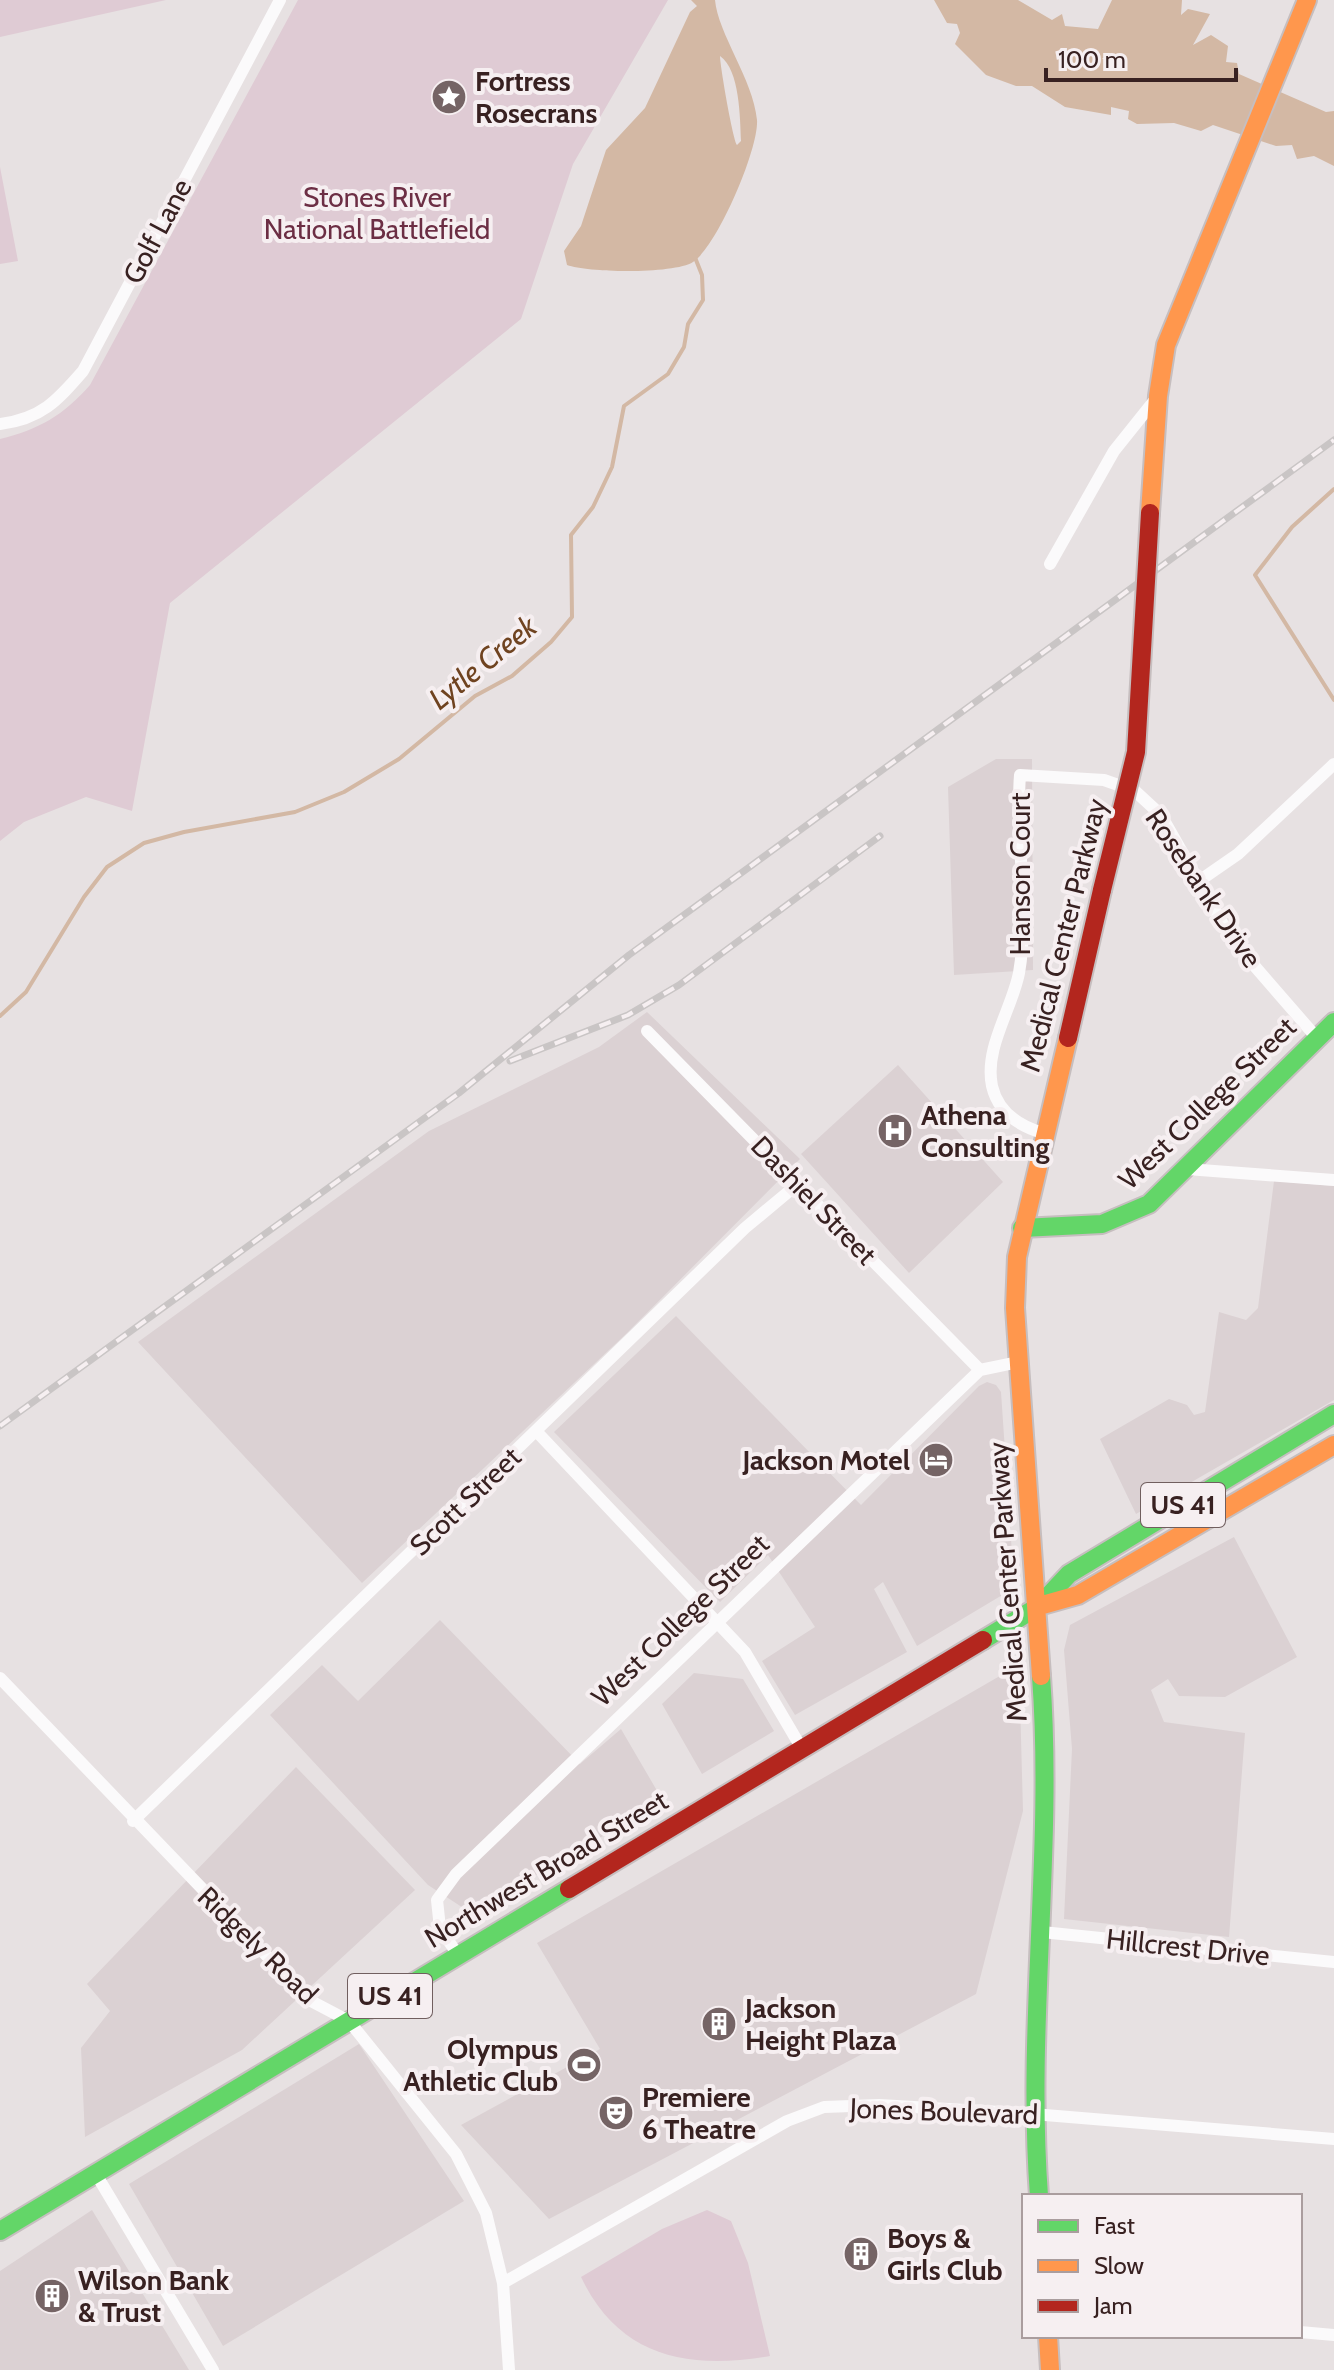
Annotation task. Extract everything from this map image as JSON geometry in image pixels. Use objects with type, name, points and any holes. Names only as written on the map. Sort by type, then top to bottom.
[{"type":"main road","name":"Medical Center Parkway","points":[[1039,2194],[1033,2114],[1047,1812],[1039,1606],[1015,1308],[1022,1228],[1136,752],[1158,396],[1166,345],[1307,0]]},
{"type":"main road","name":"West College Street","points":[[1022,1228],[1096,1228],[1121,1220],[1149,1204],[1334,1022]]},
{"type":"main road","name":"Northwest Broad Street","points":[[1039,1606],[1069,1574],[1334,1414]]},
{"type":"main road","name":"Northwest Broad Street","points":[[0,2231],[1039,1606],[1078,1595],[1334,1445]]},
{"type":"main road","points":[[1048,2338],[1050,2370]]},
{"type":"street","name":"Golf Lane","points":[[0,424],[19,422],[54,405],[83,371],[280,0]]},
{"type":"street","points":[[1050,564],[1114,451],[1158,396]]},
{"type":"street","points":[[1199,881],[1238,854],[1334,764]]},
{"type":"street","name":"Rosebank Drive","points":[[1020,775],[1104,780],[1135,791],[1161,815],[1232,940],[1317,1038]]},
{"type":"street","name":"Hanson Court","points":[[1020,775],[1021,950],[1018,975],[992,1059],[992,1084],[1000,1108],[1026,1128],[1043,1133]]},
{"type":"street","name":"Dashiel Street","points":[[647,1031],[980,1370]]},
{"type":"street","points":[[1187,1169],[1334,1180]]},
{"type":"street","name":"Scott Street","points":[[133,1821],[745,1228],[799,1183]]},
{"type":"street","points":[[980,1370],[1019,1362]]},
{"type":"street","name":"West College Street","points":[[458,1955],[440,1928],[437,1900],[456,1874],[980,1370]]},
{"type":"street","points":[[537,1432],[745,1652],[802,1749]]},
{"type":"street","name":"Ridgely Road","points":[[0,1678],[133,1821],[309,2000],[349,2021],[456,2154],[486,2213],[503,2283],[509,2370]]},
{"type":"street","name":"Hillcrest Drive","points":[[1042,1932],[1334,1962]]},
{"type":"street","name":"Jones Boulevard","points":[[503,2283],[787,2121],[824,2107],[879,2105],[1033,2114],[1334,2139]]},
{"type":"street","points":[[96,2174],[213,2370]]},
{"type":"street","points":[[1302,2332],[1334,2335]]},
{"type":"shaded area","points":[[691,0],[715,0],[722,27],[749,89],[757,120],[744,174],[724,218],[703,253],[683,266],[632,271],[593,270],[567,265],[564,251],[581,226],[606,150],[645,108],[690,12],[697,6]],"holes":[[[720,56],[727,63],[738,95],[741,141],[737,145]]]},
{"type":"shaded area","points":[[934,0],[1018,0],[1052,20],[1062,14],[1065,26],[1098,29],[1112,0],[1182,0],[1181,15],[1188,9],[1210,14],[1193,45],[1211,35],[1228,46],[1226,62],[1237,63],[1239,74],[1326,112],[1334,111],[1334,166],[1314,156],[1297,159],[1292,145],[1276,146],[1213,125],[1201,131],[1174,123],[1137,124],[1128,119],[1129,111],[1111,107],[1111,115],[1065,107],[1032,86],[1016,86],[986,75],[955,44],[960,33],[957,24],[947,23]]},
{"type":"shaded area","points":[[996,759],[1032,759],[1033,970],[954,975],[948,787]]},
{"type":"shaded area","points":[[647,1012],[800,1159],[627,1333],[362,1583],[138,1342],[429,1131],[599,1047]]},
{"type":"shaded area","points":[[898,1065],[1003,1182],[909,1273],[801,1154]]},
{"type":"shaded area","points":[[1274,1181],[1334,1186],[1334,1400],[1136,1514],[1100,1439],[1169,1399],[1187,1405],[1194,1415],[1205,1412],[1219,1312],[1246,1320],[1258,1308]]},
{"type":"shaded area","points":[[676,1316],[861,1505],[979,1386],[987,1382],[996,1385],[1001,1392],[1014,1583],[1009,1591],[917,1646],[883,1582],[874,1589],[907,1652],[795,1715],[762,1661],[815,1627],[768,1555],[720,1602],[554,1432]]},
{"type":"shaded area","points":[[1234,1537],[1297,1657],[1225,1697],[1179,1696],[1168,1679],[1151,1690],[1164,1722],[1245,1733],[1229,1937],[1064,1919],[1072,1749],[1064,1650],[1070,1625]]},
{"type":"shaded area","points":[[440,1620],[580,1764],[621,1729],[663,1801],[471,1913],[428,1885],[270,1715],[322,1665],[358,1701]]},
{"type":"shaded area","points":[[1019,1665],[1023,1811],[976,1994],[549,2219],[461,2125],[600,2049],[537,1943]]},
{"type":"shaded area","points":[[694,1673],[743,1679],[774,1731],[702,1774],[662,1704]]},
{"type":"shaded area","points":[[296,1767],[415,1890],[242,2050],[85,2137],[81,2048],[110,2011],[87,1984]]},
{"type":"shaded area","points":[[359,2044],[464,2201],[223,2346],[129,2184]]},
{"type":"shaded area","points":[[92,2210],[189,2370],[0,2370],[0,2271]]},
{"type":"green space","points":[[0,0],[166,0],[0,37]]},
{"type":"green space","name":"Stones River National Battlefield","points":[[298,0],[668,0],[573,164],[521,319],[170,603],[132,811],[86,797],[24,822],[0,841],[0,439],[50,420],[90,385]]},
{"type":"green space","points":[[0,167],[18,261],[0,264]]},
{"type":"green space","points":[[707,2210],[731,2221],[748,2263],[770,2356],[711,2361],[659,2352],[636,2341],[615,2325],[597,2304],[581,2277],[662,2229]]},
{"type":"waterway","name":"Lytle Creek","points":[[0,1016],[26,992],[84,897],[107,867],[144,843],[184,832],[295,812],[344,792],[399,759],[475,696],[512,676],[551,642],[572,617],[571,535],[593,507],[612,467],[624,406],[668,374],[684,347],[688,324],[703,300],[702,275],[694,255]]},
{"type":"waterway","points":[[1334,489],[1292,527],[1255,575],[1334,700]]},
{"type":"railway","points":[[0,1426],[459,1093],[629,955],[1334,440]]},
{"type":"railway","points":[[510,1061],[628,1015],[679,985],[880,836]]},
{"type":"traffic: fast","points":[[1022,1228],[1102,1224],[1149,1204],[1334,1022]]},
{"type":"traffic: fast","points":[[983,1640],[1039,1606],[1069,1574],[1334,1414]]},
{"type":"traffic: fast","points":[[1039,2194],[1036,2066],[1044,1806],[1041,1676]]},
{"type":"traffic: fast","points":[[0,2231],[569,1889]]},
{"type":"traffic: slow","points":[[1150,513],[1158,396],[1166,345],[1307,0]]},
{"type":"traffic: slow","points":[[1041,1676],[1015,1308],[1017,1257],[1068,1038]]},
{"type":"traffic: slow","points":[[1039,1606],[1078,1595],[1334,1445]]},
{"type":"traffic: slow","points":[[1048,2338],[1050,2370]]},
{"type":"traffic: jam","points":[[1102,890],[1136,752],[1150,513]]},
{"type":"traffic: jam","points":[[1068,1038],[1102,890]]},
{"type":"traffic: jam","points":[[569,1889],[983,1640]]},
{"type":"place","name":"Fortress Rosecrans","points":[[449,97]]},
{"type":"place","name":"Athena Consulting","points":[[895,1131]]},
{"type":"place","name":"Jackson Motel","points":[[936,1460]]},
{"type":"place","name":"Jackson Height Plaza","points":[[719,2024]]},
{"type":"place","name":"Olympus Athletic Club","points":[[584,2065]]},
{"type":"place","name":"Premiere 6 Theatre","points":[[616,2113]]},
{"type":"place","name":"Boys & Girls Club","points":[[861,2254]]},
{"type":"place","name":"Wilson Bank & Trust","points":[[52,2296]]}]
